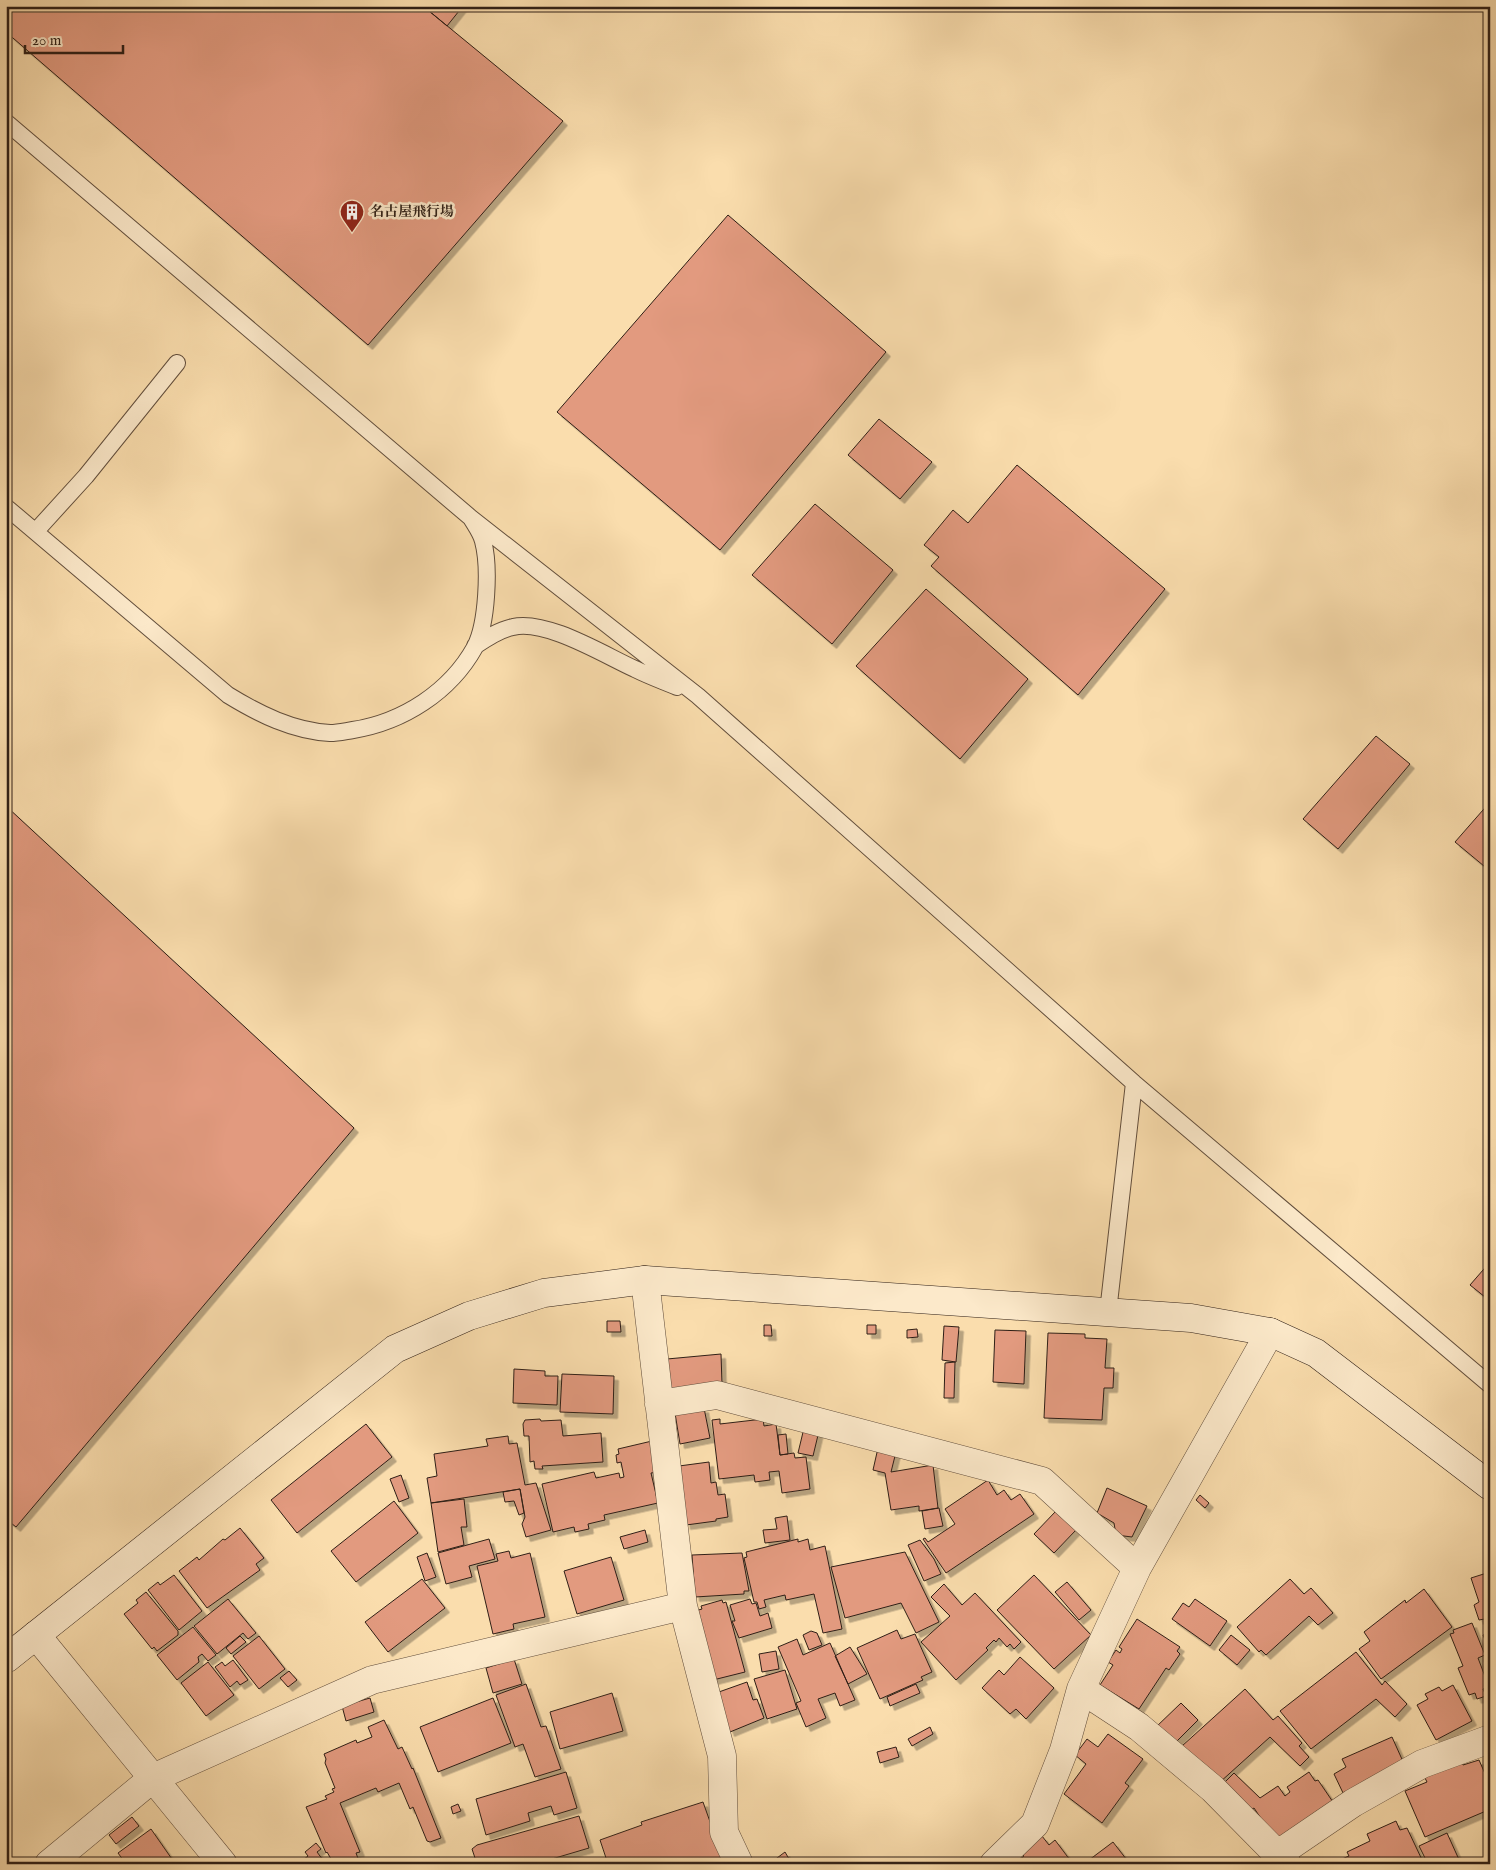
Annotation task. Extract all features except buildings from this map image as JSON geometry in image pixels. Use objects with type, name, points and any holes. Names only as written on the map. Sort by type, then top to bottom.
[{"type":"street","points":[[645,1280],[683,1606],[722,1756],[724,1832],[739,1864]]},
{"type":"street","points":[[6,1659],[395,1350],[469,1316],[544,1293],[645,1280],[1191,1318],[1270,1332],[1316,1353],[1490,1486]]},
{"type":"street","points":[[994,1864],[1035,1824],[1064,1750],[1081,1689],[1137,1568],[1270,1332]]},
{"type":"street","points":[[658,1404],[717,1395],[1042,1481],[1137,1568]]},
{"type":"street","points":[[49,1864],[153,1778],[372,1680],[683,1606]]},
{"type":"street","points":[[36,1635],[223,1864]]},
{"type":"street","points":[[1081,1689],[1139,1727],[1213,1789],[1283,1859],[1353,1803],[1422,1764],[1490,1739]]},
{"type":"lane","points":[[6,122],[471,518],[698,696],[1134,1083],[1490,1384]]},
{"type":"lane","points":[[36,532],[86,476],[176,363]]},
{"type":"lane","points":[[6,507],[228,695],[253,711],[299,728],[332,733],[365,728],[399,717],[430,699],[454,675],[475,646],[484,617],[486,560],[483,540],[471,518]]},
{"type":"lane","points":[[475,646],[493,634],[514,627],[534,626],[600,650],[634,669],[698,696]]},
{"type":"lane","points":[[1108,1312],[1134,1083]]},
{"type":"place","name":"名古屋飛行場","points":[[352,233]]}]
